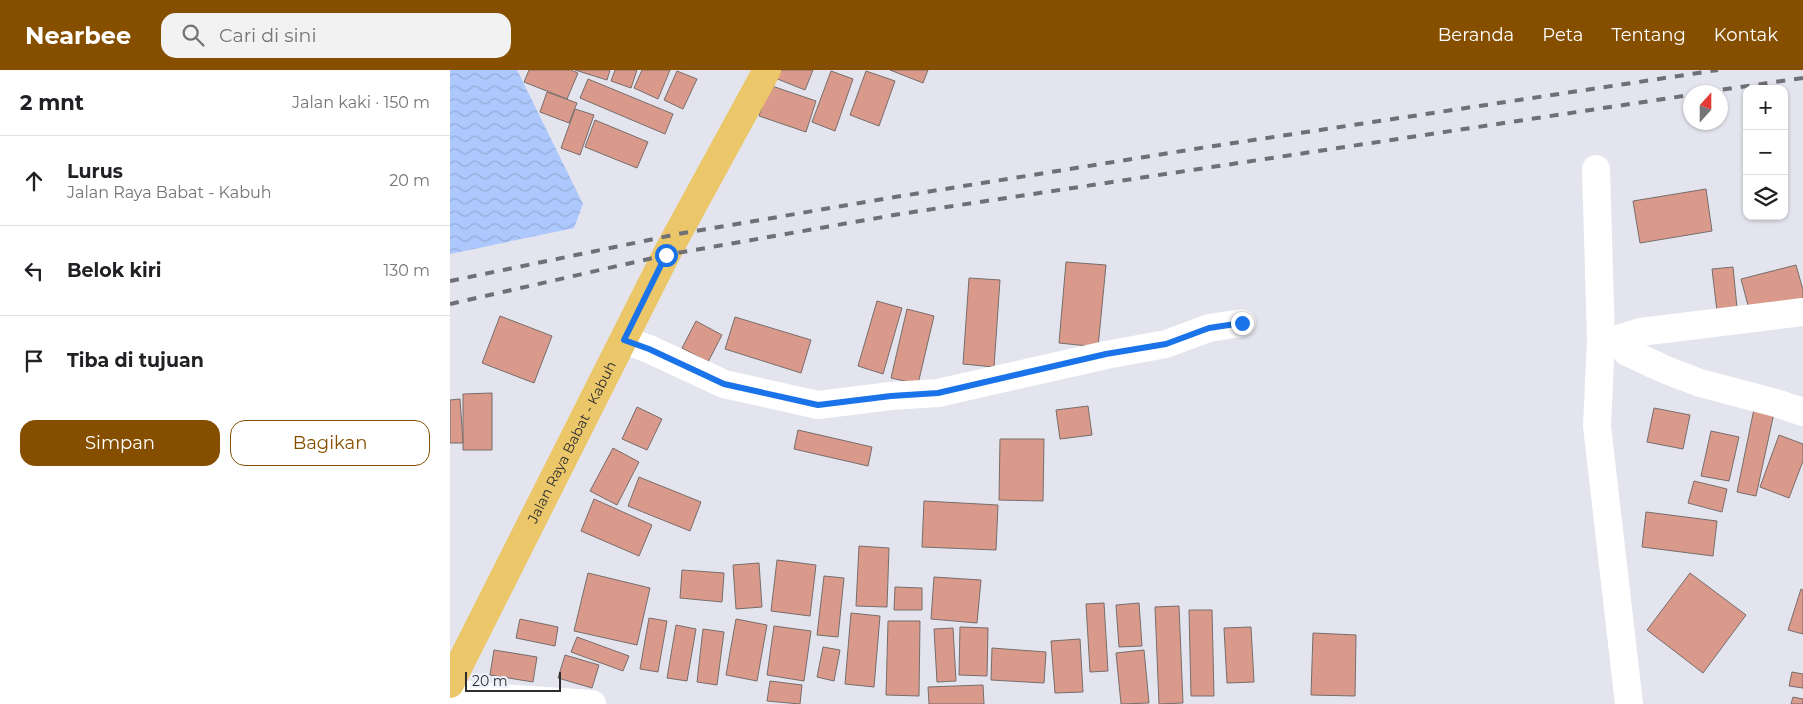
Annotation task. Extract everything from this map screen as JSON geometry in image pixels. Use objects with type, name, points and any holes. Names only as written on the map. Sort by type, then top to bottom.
[{"type":"main road","name":"Jalan Raya Babat - Kabuh","points":[[450,684],[688,214],[767,70]]},
{"type":"street","points":[[1596,169],[1610,339],[1596,426],[1629,704]]},
{"type":"street","points":[[1610,339],[1640,332],[1803,312]]},
{"type":"street","points":[[624,340],[649,349],[724,384],[818,405],[891,396],[938,393],[1106,354],[1166,344],[1209,328],[1242,323]]},
{"type":"street","points":[[1610,339],[1627,352],[1700,383],[1803,412]]},
{"type":"street","points":[[450,693],[592,704]]},
{"type":"water","points":[[450,70],[517,70],[583,204],[574,228],[450,254]]},
{"type":"building","points":[[529,70],[571,70],[578,73],[567,99],[524,82]]},
{"type":"building","points":[[575,70],[610,70],[607,80]]},
{"type":"building","points":[[615,70],[637,70],[631,88],[611,81]]},
{"type":"building","points":[[642,70],[670,70],[658,99],[634,88]]},
{"type":"building","points":[[778,70],[813,70],[805,90],[775,78]]},
{"type":"building","points":[[890,70],[928,70],[923,83]]},
{"type":"building","points":[[677,71],[697,79],[683,109],[664,100]]},
{"type":"building","points":[[831,71],[853,79],[835,131],[812,122]]},
{"type":"building","points":[[866,71],[895,81],[879,126],[850,115]]},
{"type":"building","points":[[588,79],[673,114],[665,134],[580,98]]},
{"type":"building","points":[[769,85],[816,101],[806,132],[759,116]]},
{"type":"building","points":[[547,92],[577,103],[569,123],[540,112]]},
{"type":"building","points":[[575,109],[594,115],[580,155],[561,148]]},
{"type":"building","points":[[595,120],[648,142],[637,168],[585,147]]},
{"type":"building","points":[[1706,189],[1712,231],[1640,243],[1633,201]]},
{"type":"building","points":[[1066,262],[1106,265],[1098,347],[1059,343]]},
{"type":"building","points":[[1796,265],[1803,290],[1803,299],[1750,313],[1741,279]]},
{"type":"building","points":[[1733,267],[1738,318],[1718,320],[1712,269]]},
{"type":"building","points":[[969,278],[1000,280],[994,367],[963,364]]},
{"type":"building","points":[[877,301],[902,308],[883,374],[858,366]]},
{"type":"building","points":[[907,309],[934,316],[918,384],[891,378]]},
{"type":"building","points":[[500,316],[552,336],[534,383],[482,363]]},
{"type":"building","points":[[735,317],[811,340],[801,373],[725,349]]},
{"type":"building","points":[[696,321],[722,335],[708,362],[682,348]]},
{"type":"building","points":[[492,393],[492,450],[463,450],[463,394]]},
{"type":"building","points":[[460,399],[463,443],[450,443],[450,400]]},
{"type":"building","points":[[1088,406],[1092,435],[1060,439],[1056,410]]},
{"type":"building","points":[[637,407],[662,419],[647,450],[622,439]]},
{"type":"building","points":[[1654,408],[1690,415],[1683,449],[1647,442]]},
{"type":"building","points":[[1754,409],[1774,413],[1756,496],[1737,492]]},
{"type":"building","points":[[798,430],[872,447],[868,466],[794,449]]},
{"type":"building","points":[[1711,431],[1739,437],[1729,481],[1701,476]]},
{"type":"building","points":[[1779,435],[1803,444],[1803,461],[1789,498],[1760,487]]},
{"type":"building","points":[[1000,439],[1044,439],[1043,501],[999,500]]},
{"type":"building","points":[[613,448],[639,462],[617,505],[590,491]]},
{"type":"building","points":[[639,477],[701,502],[690,531],[628,506]]},
{"type":"building","points":[[1694,481],[1727,489],[1722,512],[1688,503]]},
{"type":"building","points":[[594,499],[652,525],[639,556],[581,531]]},
{"type":"building","points":[[924,501],[998,505],[996,550],[922,547]]},
{"type":"building","points":[[1646,512],[1717,521],[1713,556],[1642,547]]},
{"type":"building","points":[[859,546],[889,548],[887,607],[856,606]]},
{"type":"building","points":[[777,560],[816,565],[810,616],[771,611]]},
{"type":"building","points":[[759,563],[762,607],[736,609],[733,565]]},
{"type":"building","points":[[682,570],[724,573],[722,602],[680,598]]},
{"type":"building","points":[[588,573],[650,588],[637,645],[574,631]]},
{"type":"building","points":[[1690,573],[1746,615],[1703,673],[1647,630]]},
{"type":"building","points":[[824,576],[844,578],[838,637],[817,635]]},
{"type":"building","points":[[934,577],[981,580],[977,623],[931,619]]},
{"type":"building","points":[[895,587],[922,588],[922,610],[894,610]]},
{"type":"building","points":[[1801,589],[1803,590],[1803,634],[1788,630]]},
{"type":"building","points":[[1104,603],[1108,671],[1090,672],[1086,604]]},
{"type":"building","points":[[1139,603],[1142,646],[1119,647],[1116,605]]},
{"type":"building","points":[[1179,606],[1183,703],[1159,704],[1155,607]]},
{"type":"building","points":[[1189,610],[1212,610],[1214,696],[1191,696]]},
{"type":"building","points":[[851,613],[880,616],[874,687],[845,684]]},
{"type":"building","points":[[649,618],[667,621],[658,672],[640,669]]},
{"type":"building","points":[[520,619],[558,627],[555,646],[516,638]]},
{"type":"building","points":[[736,619],[767,625],[757,681],[726,675]]},
{"type":"building","points":[[888,621],[920,621],[919,696],[886,695]]},
{"type":"building","points":[[676,625],[696,629],[687,681],[667,678]]},
{"type":"building","points":[[774,626],[811,631],[804,681],[767,675]]},
{"type":"building","points":[[960,627],[988,628],[987,676],[959,675]]},
{"type":"building","points":[[1251,627],[1254,682],[1227,683],[1224,628]]},
{"type":"building","points":[[953,628],[956,681],[937,682],[934,629]]},
{"type":"building","points":[[703,629],[724,632],[717,685],[697,682]]},
{"type":"building","points":[[1313,633],[1356,635],[1355,696],[1311,695]]},
{"type":"building","points":[[577,637],[629,656],[623,671],[571,652]]},
{"type":"building","points":[[1080,639],[1083,692],[1055,693],[1051,641]]},
{"type":"building","points":[[823,647],[840,650],[834,681],[817,677]]},
{"type":"building","points":[[992,648],[1046,652],[1044,683],[991,680]]},
{"type":"building","points":[[494,650],[537,657],[533,682],[490,675]]},
{"type":"building","points":[[1144,650],[1149,703],[1121,704],[1116,653]]},
{"type":"building","points":[[565,655],[599,665],[592,688],[558,678]]},
{"type":"building","points":[[1792,672],[1803,674],[1803,688],[1789,686]]},
{"type":"building","points":[[770,681],[802,685],[800,704],[767,701]]},
{"type":"building","points":[[983,685],[984,704],[929,704],[928,687]]},
{"type":"building","points":[[1793,697],[1803,699],[1803,704],[1791,704]]},
{"type":"railway","points":[[450,281],[678,234],[895,197],[1207,147],[1718,70]]},
{"type":"railway","points":[[1728,89],[1803,78]]},
{"type":"railway","points":[[450,304],[666,255],[900,214],[1683,96]]},
{"type":"route","points":[[666,255],[624,340],[649,349],[724,384],[818,405],[891,396],[938,393],[1106,354],[1166,344],[1209,328],[1242,323]]}]
